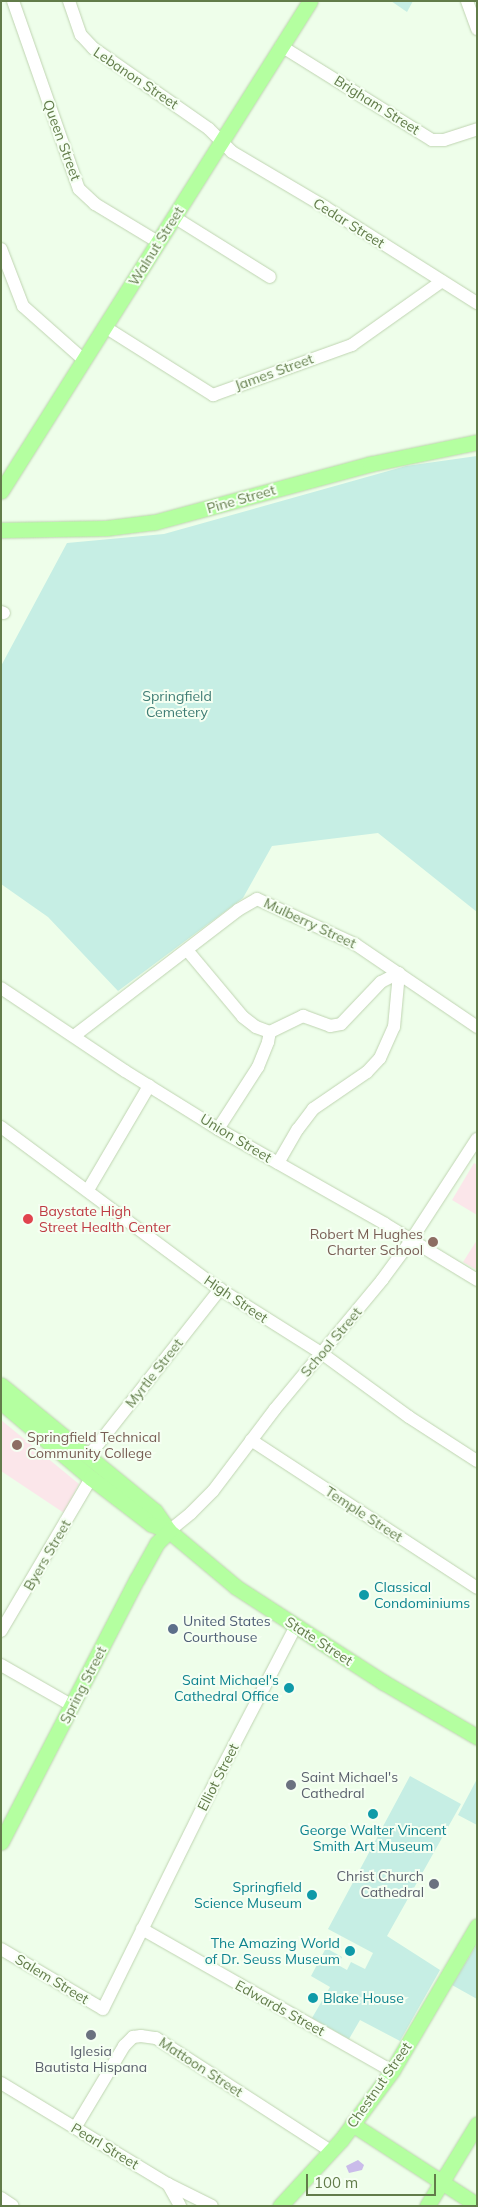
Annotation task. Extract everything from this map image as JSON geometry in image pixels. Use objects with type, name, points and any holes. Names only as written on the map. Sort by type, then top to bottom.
[{"type":"main road","name":"Walnut Street","points":[[1,491],[310,1]]},
{"type":"main road","name":"Pine Street","points":[[1,530],[106,528],[147,524],[376,462],[477,442]]},
{"type":"main road","name":"State Street","points":[[1,1385],[155,1511],[169,1531],[236,1587],[384,1682],[477,1738]]},
{"type":"main road","name":"State Street","points":[[1,1402],[91,1478],[151,1524],[169,1531]]},
{"type":"main road","name":"Spring Street","points":[[1,1842],[147,1561],[158,1543],[169,1531]]},
{"type":"main road","name":"Chestnut Street","points":[[280,2206],[332,2151],[392,2071],[477,1926]]},
{"type":"main road","points":[[352,2124],[477,2204]]},
{"type":"main road","points":[[428,2206],[477,2124]]},
{"type":"street","name":"Queen Street","points":[[13,1],[79,189],[95,204],[158,242]]},
{"type":"street","name":"Lebanon Street","points":[[69,1],[81,35],[89,46],[209,128],[221,142]]},
{"type":"street","points":[[467,1],[477,29]]},
{"type":"street","name":"Brigham Street","points":[[282,46],[432,140],[444,140],[477,129]]},
{"type":"street","name":"Cedar Street","points":[[221,142],[232,152],[477,303]]},
{"type":"street","points":[[174,217],[270,276]]},
{"type":"street","points":[[1,249],[23,306],[84,360]]},
{"type":"street","name":"James Street","points":[[105,327],[213,394],[352,344],[442,281]]},
{"type":"street","name":"Mulberry Street","points":[[74,1036],[238,910],[257,899],[355,944],[477,1027]]},
{"type":"street","points":[[187,950],[243,1017],[256,1027],[270,1032],[302,1016],[330,1026],[341,1024],[381,982],[398,973]]},
{"type":"street","points":[[278,1163],[298,1128],[313,1109],[366,1072],[380,1058],[394,1028],[398,973]]},
{"type":"street","name":"Union Street","points":[[1,988],[149,1086],[218,1129],[384,1224],[410,1242],[477,1280]]},
{"type":"street","points":[[218,1129],[258,1067],[270,1032]]},
{"type":"street","points":[[88,1190],[149,1086]]},
{"type":"street","name":"High Street","points":[[1,1127],[220,1289],[321,1354],[409,1417],[477,1461]]},
{"type":"street","name":"School Street","points":[[169,1531],[213,1491],[251,1440],[410,1242],[477,1139]]},
{"type":"street","name":"Myrtle Street","points":[[88,1457],[220,1289]]},
{"type":"street","name":"Temple Street","points":[[251,1440],[477,1588]]},
{"type":"street","name":"Byers Street","points":[[1,1631],[91,1478]]},
{"type":"street","name":"Elliot Street","points":[[142,1929],[220,1772],[296,1626]]},
{"type":"street","points":[[1,1665],[73,1706]]},
{"type":"street","name":"Salem Street","points":[[1,1949],[103,2009],[142,1929]]},
{"type":"street","name":"Edwards Street","points":[[142,1929],[392,2071]]},
{"type":"street","name":"Mattoon Street","points":[[75,2128],[124,2046],[133,2037],[141,2036],[156,2038],[332,2151]]},
{"type":"street","name":"Pearl Street","points":[[1,2083],[168,2184],[212,2206]]},
{"type":"street","points":[[168,2184],[180,2206]]},
{"type":"street","points":[[1,2198],[13,2206]]},
{"type":"shaded area","points":[[474,1163],[477,1165],[477,1215],[452,1200]]},
{"type":"shaded area","points":[[477,1240],[477,1270],[463,1262]]},
{"type":"shaded area","name":"Springfield Technical Community College","points":[[1,1420],[79,1484],[64,1513],[1,1471]]},
{"type":"shaded area","points":[[358,2160],[364,2165],[362,2170],[349,2173],[346,2166]]},
{"type":"green space","points":[[391,1],[413,1],[407,12]]},
{"type":"green space","name":"Springfield Cemetery","points":[[477,456],[477,912],[378,833],[272,846],[243,898],[118,991],[48,917],[1,884],[1,666],[67,543],[164,534],[406,466]]},
{"type":"green space","points":[[410,1776],[461,1804],[387,1936],[440,1970],[400,2041],[360,2020],[349,2039],[312,2018],[330,1987],[311,1976],[326,1948],[342,1957],[338,1965],[347,1970],[351,1962],[365,1969],[373,1953],[328,1929]]},
{"type":"green space","points":[[477,1779],[477,1825],[458,1815]]},
{"type":"green space","points":[[477,1944],[477,1999],[452,1985]]},
{"type":"place","name":"Baystate High Street Health Center","points":[[28,1219]]},
{"type":"place","name":"Robert M Hughes Charter School","points":[[433,1242]]},
{"type":"place","name":"Springfield Technical Community College","points":[[17,1445]]},
{"type":"place","name":"Classical Condominiums","points":[[364,1595]]},
{"type":"place","name":"United States Courthouse","points":[[173,1629]]},
{"type":"place","name":"Saint Michael's Cathedral Office","points":[[289,1688]]},
{"type":"place","name":"Saint Michael's Cathedral","points":[[291,1785]]},
{"type":"place","name":"George Walter Vincent Smith Art Museum","points":[[373,1814]]},
{"type":"place","name":"Christ Church Cathedral","points":[[434,1884]]},
{"type":"place","name":"Springfield Science Museum","points":[[312,1895]]},
{"type":"place","name":"The Amazing World of Dr. Seuss Museum","points":[[350,1951]]},
{"type":"place","name":"Blake House","points":[[313,1998]]},
{"type":"place","name":"Iglesia Bautista Hispana","points":[[91,2035]]}]
